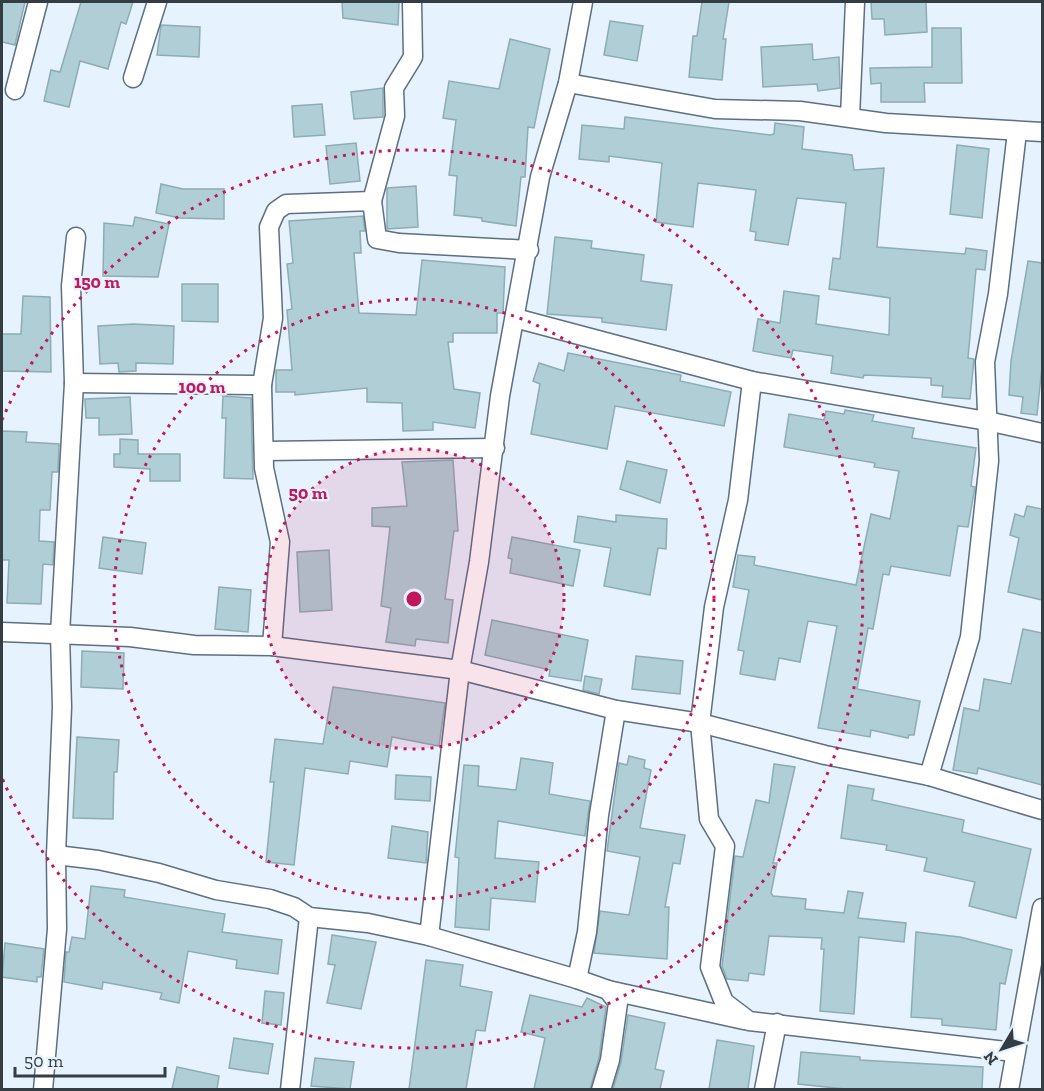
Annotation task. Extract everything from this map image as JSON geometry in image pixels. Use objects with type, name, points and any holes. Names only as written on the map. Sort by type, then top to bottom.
[{"type":"street","points":[[15,90],[38,2]]},
{"type":"street","points":[[133,78],[158,2]]},
{"type":"street","points":[[412,2],[413,57],[394,88],[395,116],[372,201],[377,239],[399,243],[529,250]]},
{"type":"street","points":[[429,936],[460,670],[479,562],[500,396],[529,250],[540,177],[567,83],[583,2]]},
{"type":"street","points":[[850,117],[855,2]]},
{"type":"street","points":[[567,83],[716,109],[800,111],[886,123],[953,125],[1017,132],[1042,132]]},
{"type":"street","points":[[929,776],[970,637],[989,461],[985,362],[998,294],[1017,132]]},
{"type":"street","points":[[272,646],[280,542],[264,468],[262,385],[273,318],[269,227],[276,211],[286,204],[339,204],[372,201]]},
{"type":"street","points":[[45,1089],[57,928],[56,855],[62,707],[60,634],[74,383],[72,286],[76,237]]},
{"type":"street","points":[[515,318],[752,381],[987,421],[1042,433]]},
{"type":"street","points":[[749,1021],[724,1002],[710,967],[725,846],[709,819],[700,723],[714,607],[738,500],[752,381]]},
{"type":"street","points":[[74,383],[262,385]]},
{"type":"street","points":[[265,451],[495,448]]},
{"type":"street","points":[[2,632],[130,637],[195,645],[272,646],[460,670],[616,710],[700,723],[825,754],[929,776],[1042,810]]},
{"type":"street","points":[[577,979],[587,932],[598,815],[616,710]]},
{"type":"street","points":[[56,855],[108,862],[159,873],[216,890],[270,899],[294,906],[309,916],[368,923],[429,936],[608,990],[749,1021],[1014,1052]]},
{"type":"street","points":[[1009,1089],[1042,908]]},
{"type":"street","points":[[290,1089],[309,916]]},
{"type":"street","points":[[601,1089],[610,1060],[618,1003],[608,990]]},
{"type":"street","points":[[764,1089],[777,1023]]},
{"type":"building","points":[[2,2],[25,2],[15,45],[2,42]]},
{"type":"building","points":[[81,2],[133,2],[126,24],[121,22],[108,69],[80,61],[69,107],[44,101],[51,70],[60,72]]},
{"type":"building","points":[[342,2],[399,2],[398,25],[343,18]]},
{"type":"building","points":[[702,2],[729,2],[723,39],[726,39],[722,80],[689,77],[693,36],[697,36]]},
{"type":"building","points":[[871,2],[926,2],[927,32],[885,35],[884,19],[872,19]]},
{"type":"building","points":[[610,21],[643,26],[637,61],[604,55]]},
{"type":"building","points":[[161,25],[200,27],[199,57],[157,55]]},
{"type":"building","points":[[932,28],[961,28],[962,83],[924,83],[925,102],[881,102],[881,83],[871,84],[870,68],[932,67]]},
{"type":"building","points":[[510,39],[550,49],[534,128],[528,127],[525,177],[521,177],[516,226],[482,221],[482,218],[454,215],[457,176],[449,175],[456,120],[443,118],[449,81],[499,89]]},
{"type":"building","points":[[812,44],[813,60],[839,57],[840,88],[818,91],[817,84],[763,87],[761,47]]},
{"type":"building","points":[[383,88],[383,117],[354,119],[351,92]]},
{"type":"building","points":[[322,104],[325,135],[294,137],[292,106]]},
{"type":"building","points":[[625,117],[770,135],[774,134],[775,123],[804,127],[802,149],[852,155],[854,170],[884,168],[877,247],[965,254],[966,248],[987,251],[985,270],[976,269],[968,358],[974,359],[970,399],[942,397],[943,386],[931,385],[931,378],[864,375],[863,378],[831,373],[833,356],[793,350],[791,358],[753,351],[758,319],[780,323],[784,291],[819,296],[816,324],[889,335],[890,298],[829,289],[833,258],[840,259],[846,203],[797,198],[788,245],[755,240],[756,232],[750,231],[756,190],[698,183],[693,227],[656,222],[662,163],[609,156],[609,162],[579,159],[582,125],[624,129]]},
{"type":"building","points":[[356,143],[360,181],[330,184],[326,146]]},
{"type":"building","points":[[957,145],[989,149],[982,218],[950,214]]},
{"type":"building","points":[[161,184],[183,189],[224,189],[224,219],[180,218],[156,213]]},
{"type":"building","points":[[416,186],[418,227],[387,229],[387,188]]},
{"type":"building","points":[[363,216],[365,231],[360,231],[361,253],[354,253],[359,313],[416,315],[422,260],[505,267],[503,313],[497,313],[497,333],[453,333],[453,342],[448,342],[454,389],[480,393],[475,428],[433,422],[433,430],[403,431],[402,403],[367,402],[367,388],[295,395],[295,392],[276,392],[276,370],[292,370],[287,310],[292,309],[287,264],[293,263],[289,221]]},
{"type":"building","points":[[135,217],[169,224],[158,277],[103,276],[104,223],[133,226]]},
{"type":"building","points":[[555,237],[592,241],[591,248],[644,255],[641,281],[672,285],[666,330],[602,322],[602,318],[547,314]]},
{"type":"building","points":[[1028,261],[1042,263],[1042,366],[1037,415],[1021,413],[1023,397],[1009,395],[1011,361]]},
{"type":"building","points":[[182,284],[218,284],[218,322],[182,321]]},
{"type":"building","points":[[23,296],[50,297],[51,372],[2,371],[2,334],[21,334]]},
{"type":"building","points":[[134,324],[174,326],[173,364],[136,363],[136,371],[119,372],[118,363],[100,364],[98,326]]},
{"type":"building","points":[[568,353],[681,375],[680,381],[731,392],[724,426],[615,406],[607,449],[531,434],[540,384],[533,381],[539,363],[564,371]]},
{"type":"building","points":[[223,396],[251,398],[253,479],[224,478],[226,418],[222,418]]},
{"type":"building","points":[[130,397],[132,434],[99,435],[99,418],[86,418],[85,399]]},
{"type":"building","points":[[845,410],[874,415],[872,421],[914,428],[912,438],[976,448],[971,486],[975,487],[968,527],[958,526],[950,576],[891,566],[889,575],[883,574],[873,629],[868,628],[857,689],[920,701],[914,735],[909,735],[908,738],[871,730],[870,737],[818,728],[837,626],[808,621],[800,662],[779,658],[775,680],[740,674],[744,651],[738,650],[749,590],[733,587],[738,555],[755,557],[754,565],[856,585],[871,514],[890,519],[899,471],[874,467],[875,463],[784,447],[789,414],[824,420],[826,411],[844,414]]},
{"type":"building","points":[[2,431],[27,432],[26,442],[59,444],[58,472],[52,472],[50,510],[40,510],[39,541],[54,542],[53,565],[43,564],[41,604],[7,603],[9,560],[2,560]]},
{"type":"building","points":[[120,439],[138,440],[138,454],[180,454],[180,481],[150,481],[150,469],[114,467],[114,454],[120,454]]},
{"type":"building","points":[[453,460],[458,531],[454,531],[445,599],[453,600],[448,643],[416,639],[415,646],[386,642],[391,608],[381,606],[390,527],[372,526],[372,508],[407,506],[402,462]]},
{"type":"building","points":[[627,461],[667,470],[660,503],[620,489]]},
{"type":"building","points":[[1027,506],[1042,509],[1042,600],[1008,592],[1019,538],[1010,535],[1015,514],[1024,517]]},
{"type":"building","points":[[616,515],[667,519],[666,549],[658,548],[650,595],[604,586],[611,548],[574,542],[578,516],[616,522]]},
{"type":"building","points":[[103,537],[146,543],[142,574],[99,568]]},
{"type":"building","points":[[512,537],[580,550],[573,586],[510,573],[512,559],[508,558]]},
{"type":"building","points":[[329,550],[332,610],[300,612],[297,552]]},
{"type":"building","points":[[219,587],[251,590],[248,632],[215,629]]},
{"type":"building","points":[[492,620],[588,640],[581,681],[549,676],[550,670],[485,655]]},
{"type":"building","points":[[1023,629],[1042,633],[1042,785],[978,768],[977,774],[953,770],[964,708],[979,711],[984,679],[1011,684]]},
{"type":"building","points":[[82,651],[124,653],[123,689],[81,687]]},
{"type":"building","points":[[636,656],[683,661],[680,694],[632,689]]},
{"type":"building","points":[[585,676],[602,679],[599,694],[583,690]]},
{"type":"building","points":[[333,687],[445,703],[439,746],[392,737],[387,767],[350,761],[348,774],[305,768],[294,865],[266,862],[274,782],[270,782],[275,739],[323,744]]},
{"type":"building","points":[[77,737],[119,740],[117,772],[114,772],[113,819],[73,818]]},
{"type":"building","points":[[629,756],[645,760],[644,768],[651,770],[640,828],[685,835],[680,864],[673,863],[665,907],[669,907],[667,959],[594,953],[600,911],[629,915],[640,857],[607,851],[619,763],[627,765]]},
{"type":"building","points":[[521,758],[553,763],[549,794],[590,801],[585,836],[498,821],[495,858],[539,862],[535,902],[491,898],[489,930],[455,927],[459,858],[455,857],[464,765],[479,766],[478,786],[516,790]]},
{"type":"building","points":[[774,764],[795,767],[773,863],[777,863],[771,893],[773,896],[806,899],[805,909],[844,913],[848,891],[863,893],[858,918],[906,923],[904,942],[859,937],[854,1014],[820,1011],[824,949],[821,949],[822,938],[769,936],[764,975],[749,973],[748,981],[727,979],[722,966],[735,856],[743,857],[756,800],[769,803]]},
{"type":"building","points":[[396,775],[431,777],[430,801],[395,799]]},
{"type":"building","points":[[848,785],[874,789],[872,800],[964,820],[962,832],[1031,849],[1016,918],[969,906],[975,882],[924,871],[927,858],[886,850],[887,845],[841,838]]},
{"type":"building","points":[[392,826],[428,832],[426,863],[388,858]]},
{"type":"building","points":[[91,886],[125,890],[124,897],[225,914],[222,932],[282,940],[278,974],[236,968],[237,960],[188,951],[179,1003],[160,999],[162,993],[103,982],[102,989],[64,982],[66,952],[69,952],[72,937],[85,939]]},
{"type":"building","points":[[916,932],[960,937],[1012,950],[1005,984],[1000,983],[996,1030],[942,1025],[942,1019],[911,1017]]},
{"type":"building","points":[[332,935],[376,942],[361,1009],[327,1003],[335,965],[328,964]]},
{"type":"building","points":[[5,943],[44,949],[41,977],[37,977],[37,982],[2,977]]},
{"type":"building","points":[[426,960],[463,965],[460,986],[492,992],[485,1031],[476,1030],[466,1089],[409,1089]]},
{"type":"building","points":[[265,991],[284,993],[281,1025],[262,1023]]},
{"type":"building","points":[[530,995],[582,1007],[587,998],[606,1007],[599,1058],[590,1089],[534,1089],[545,1038],[521,1032]]},
{"type":"building","points":[[628,1015],[665,1023],[655,1069],[664,1071],[660,1089],[613,1089],[621,1062]]},
{"type":"building","points":[[234,1038],[273,1044],[268,1074],[229,1068]]},
{"type":"building","points":[[717,1040],[754,1046],[748,1089],[709,1089]]},
{"type":"building","points":[[801,1052],[860,1057],[860,1060],[983,1067],[982,1089],[845,1089],[798,1084]]},
{"type":"building","points":[[315,1058],[354,1062],[350,1089],[311,1086]]},
{"type":"building","points":[[177,1067],[219,1076],[217,1089],[172,1089]]}]
